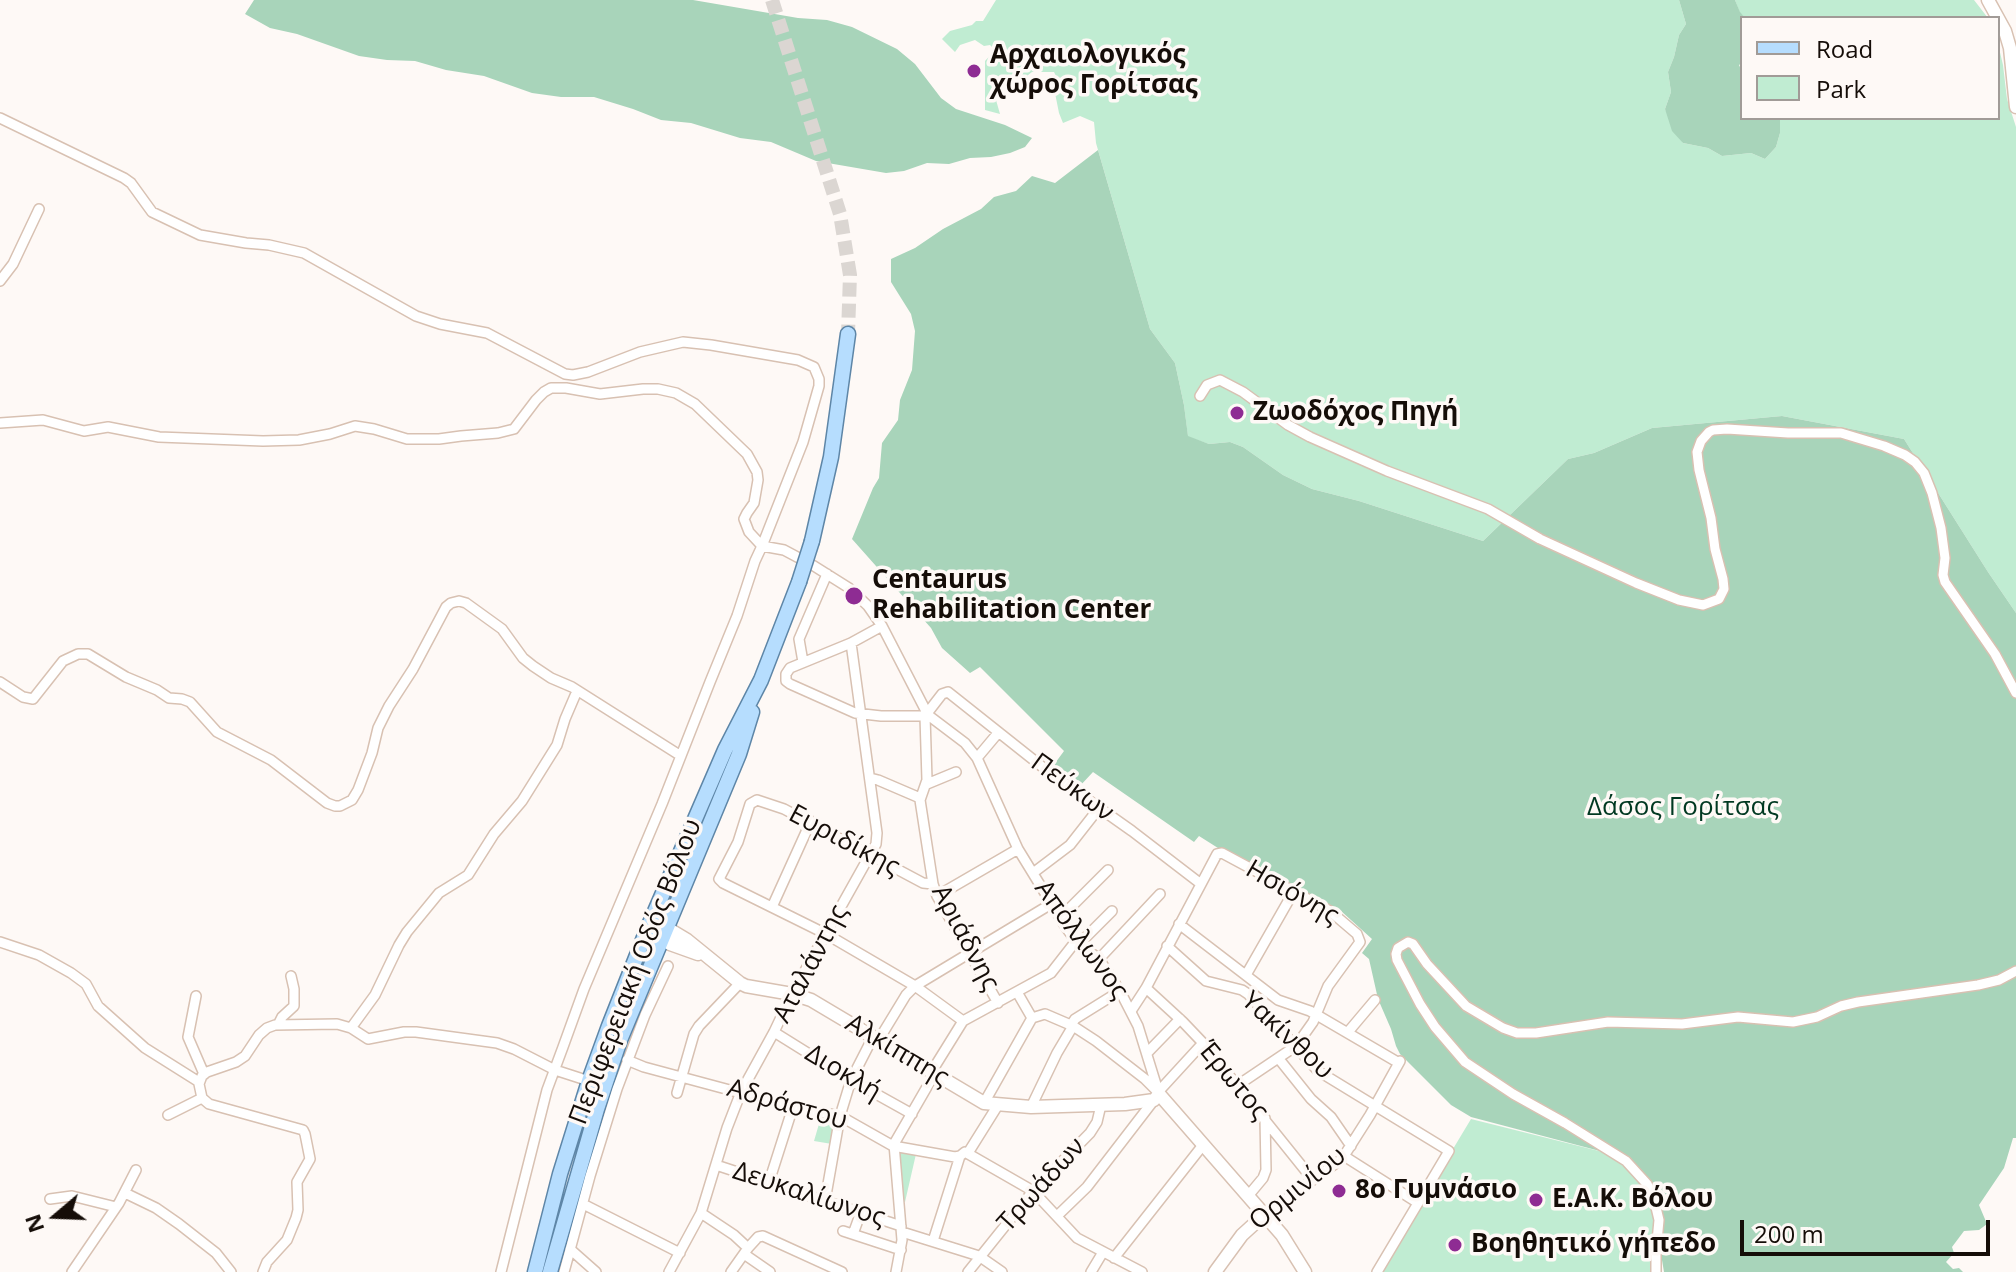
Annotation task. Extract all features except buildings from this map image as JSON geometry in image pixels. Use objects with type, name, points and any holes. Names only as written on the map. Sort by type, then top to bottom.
[{"type":"main road","name":"Περιφερειακή Οδός Βόλου","points":[[550,1272],[620,1040],[739,754],[761,680],[799,582],[812,541],[831,457],[848,334]]},
{"type":"main road","name":"Περιφερειακή Οδός Βόλου","points":[[535,1272],[560,1174],[589,1081],[649,924],[725,750],[761,680]]},
{"type":"street","points":[[2000,20],[2008,39],[2016,107]]},
{"type":"street","points":[[0,118],[124,178],[152,212],[190,231],[304,253],[416,316],[487,333],[569,375],[588,372],[660,346],[683,342],[805,362],[817,371],[819,386],[803,442],[662,804],[584,989],[544,1101],[501,1272]]},
{"type":"street","points":[[0,281],[13,264],[39,209]]},
{"type":"street","points":[[1200,396],[1207,385],[1220,380],[1310,437],[1387,471],[1488,509],[1583,560],[1695,605],[1715,602],[1724,589],[1697,452],[1709,432],[1727,429],[1841,433],[1884,446],[1905,455],[1924,473],[1941,528],[1945,582],[1995,654],[2016,693]]},
{"type":"street","points":[[0,423],[43,420],[84,431],[108,427],[159,437],[273,441],[317,437],[355,426],[407,439],[439,439],[514,429],[536,400],[551,388],[600,394],[658,389],[676,393],[695,404],[747,454],[758,480],[754,503],[744,519],[746,527],[762,546]]},
{"type":"street","name":"Απόλλωνος","points":[[762,546],[784,550],[827,574],[859,596],[882,626],[926,714],[965,743],[977,758],[1018,849],[1051,904],[1078,942],[1099,959],[1120,991],[1147,1053],[1157,1095],[1288,1243],[1305,1272]]},
{"type":"street","points":[[803,662],[799,639],[827,574]]},
{"type":"street","points":[[0,682],[23,697],[33,699],[63,661],[78,654],[88,654],[169,698],[190,702],[217,732],[271,760],[327,803],[346,805],[352,800],[372,753],[382,718],[446,607],[462,601],[502,629],[523,658],[551,678],[681,756]]},
{"type":"street","points":[[870,778],[920,798],[927,784],[926,714],[861,714],[790,684],[785,678],[787,671],[803,662],[851,643],[882,626]]},
{"type":"street","name":"Αταλάντης","points":[[672,1271],[701,1213],[741,1092],[878,838],[851,643]]},
{"type":"street","points":[[351,1028],[375,995],[407,932],[439,893],[468,875],[494,834],[522,801],[557,745],[577,691]]},
{"type":"street","name":"Πεύκων","points":[[926,714],[948,692],[1050,773],[1201,884]]},
{"type":"street","points":[[977,758],[998,733]]},
{"type":"street","points":[[927,784],[956,772]]},
{"type":"street","name":"Αριάδνης","points":[[920,798],[937,896],[998,1003]]},
{"type":"street","name":"Ευριδίκης","points":[[772,907],[720,881],[754,800],[775,805],[811,821],[923,883],[933,884]]},
{"type":"street","points":[[1033,873],[1070,845],[1099,808]]},
{"type":"street","points":[[811,821],[772,907],[826,934],[915,986],[963,1021]]},
{"type":"street","points":[[937,896],[1018,849]]},
{"type":"street","name":"Ησιόνης","points":[[1201,884],[1219,853],[1330,911],[1357,934],[1360,939],[1328,986],[1316,1014]]},
{"type":"street","points":[[1060,918],[1108,870]]},
{"type":"street","points":[[1131,1011],[1201,884]]},
{"type":"street","points":[[1246,975],[1294,891]]},
{"type":"street","points":[[1099,959],[1160,894]]},
{"type":"street","points":[[825,1201],[840,1116],[851,1080],[906,995],[915,986],[1051,904]]},
{"type":"street","points":[[896,1272],[902,1229],[893,1146],[963,1021],[1051,973],[1078,942],[1112,911]]},
{"type":"street","name":"Αλκίππης","points":[[649,924],[705,956],[740,983],[811,1000],[991,1104],[1031,1107],[1101,1105]]},
{"type":"street","points":[[1179,924],[1278,1000],[1316,1014],[1348,1032],[1375,1000]]},
{"type":"street","points":[[0,942],[39,955],[71,973],[86,984],[98,1006],[145,1048],[202,1078]]},
{"type":"street","points":[[1656,1272],[1659,1220],[1647,1184],[1626,1161],[1465,1062],[1420,1004],[1397,960],[1398,948],[1408,942],[1413,944],[1466,1006],[1517,1033],[1608,1022],[1682,1024],[1738,1017],[1793,1022],[1858,1002],[1970,987],[1999,980],[2016,971]]},
{"type":"street","name":"Υακίνθου","points":[[1167,946],[1206,981],[1248,994],[1318,1071],[1449,1151],[1418,1203]]},
{"type":"street","points":[[564,1272],[627,1060],[668,966]]},
{"type":"street","points":[[278,1025],[295,1004],[291,976]]},
{"type":"street","points":[[677,1093],[694,1034],[740,983]]},
{"type":"street","name":"Έρωτος","points":[[1146,988],[1203,1043],[1313,1180]]},
{"type":"street","points":[[1031,1107],[1075,1019],[1120,991]]},
{"type":"street","points":[[1017,992],[1032,1018]]},
{"type":"street","points":[[196,996],[188,1037],[202,1078],[202,1098],[209,1104],[303,1130],[305,1134],[310,1159],[297,1182],[296,1218],[287,1240],[267,1262],[263,1272]]},
{"type":"street","points":[[933,1241],[964,1154],[1032,1018],[1045,1014],[1072,1025],[1145,1079],[1157,1095]]},
{"type":"street","points":[[1238,1085],[1296,1046],[1316,1014]]},
{"type":"street","points":[[1147,1053],[1180,1019]]},
{"type":"street","points":[[202,1078],[245,1056],[264,1030],[278,1025],[331,1024],[351,1028],[368,1039],[416,1032],[497,1043],[555,1070],[589,1081]]},
{"type":"street","name":"Διοκλή","points":[[774,1032],[912,1114]]},
{"type":"street","name":"Ορμινίου","points":[[1215,1272],[1242,1235],[1264,1215],[1344,1156],[1375,1106],[1399,1062],[1348,1032]]},
{"type":"street","points":[[1057,1216],[1087,1187],[1157,1095],[1203,1043]]},
{"type":"street","points":[[1279,1059],[1311,1099],[1331,1117],[1351,1146]]},
{"type":"street","name":"Αδράστου","points":[[627,1060],[793,1107],[840,1116],[893,1146],[955,1157],[964,1154],[1033,1191],[1077,1238],[1142,1272]]},
{"type":"street","points":[[1101,1105],[1125,1104],[1157,1095]]},
{"type":"street","points":[[168,1115],[202,1098]]},
{"type":"street","name":"Τρωάδων","points":[[968,1272],[1033,1191],[1090,1133],[1097,1122],[1101,1105]]},
{"type":"street","points":[[769,1182],[793,1107]]},
{"type":"street","points":[[1248,1196],[1266,1170],[1265,1118]]},
{"type":"street","points":[[1114,1258],[1203,1145]]},
{"type":"street","points":[[1344,1156],[1418,1203],[1377,1272]]},
{"type":"street","name":"Δευκαλίωνος","points":[[716,1165],[861,1212],[979,1256],[1002,1272]]},
{"type":"street","points":[[72,1272],[125,1193],[136,1170]]},
{"type":"street","points":[[125,1193],[156,1208],[179,1224],[216,1253],[231,1272]]},
{"type":"street","points":[[50,1199],[72,1196],[116,1207]]},
{"type":"street","points":[[583,1204],[680,1253]]},
{"type":"street","points":[[853,1234],[861,1212]]},
{"type":"street","points":[[701,1213],[734,1235],[746,1251],[770,1272]]},
{"type":"street","points":[[843,1231],[901,1250]]},
{"type":"street","points":[[731,1272],[758,1237],[763,1236],[842,1272]]},
{"type":"street","points":[[570,1249],[596,1272]]},
{"type":"street","points":[[1091,1272],[1103,1252]]},
{"type":"green space","points":[[254,0],[693,0],[827,20],[852,27],[897,49],[915,64],[941,98],[956,109],[1005,125],[1032,138],[1025,147],[1010,153],[949,164],[927,163],[886,173],[816,161],[771,142],[740,138],[691,123],[661,120],[594,97],[532,93],[484,76],[415,61],[359,56],[270,28],[245,14]]},
{"type":"green space","points":[[996,0],[1679,0],[1686,24],[1679,35],[1668,72],[1671,92],[1665,109],[1683,143],[1708,148],[1722,156],[1751,153],[1765,159],[1776,147],[1779,120],[2000,120],[2000,52],[2007,99],[2016,127],[2016,613],[1904,439],[1782,416],[1652,428],[1594,453],[1568,459],[1483,541],[1312,489],[1230,442],[1209,444],[1188,437],[1175,363],[1150,329],[1096,143],[1094,122],[1080,116],[1063,123],[1055,93],[1060,84],[1054,72],[1032,72],[1023,79],[1003,85],[996,100],[1000,114],[985,110],[985,61],[994,51],[993,48],[975,40],[960,45],[955,52],[942,39],[950,31],[983,21]]},
{"type":"green space","points":[[1679,0],[1735,0],[1743,16],[1740,16],[1740,120],[1780,120],[1776,147],[1765,159],[1751,153],[1722,156],[1708,148],[1683,143],[1672,131],[1665,109],[1671,92],[1668,72],[1679,35],[1686,24]]},
{"type":"green space","points":[[1735,0],[1974,0],[1986,16],[1743,16]]},
{"type":"green space","name":"Δάσος Γορίτσας","points":[[1098,150],[1150,329],[1175,363],[1188,436],[1209,444],[1230,442],[1243,447],[1283,475],[1312,489],[1483,541],[1568,459],[1594,453],[1652,428],[1782,416],[1904,439],[2016,613],[2016,1138],[2013,1138],[2004,1168],[1979,1205],[1987,1224],[1979,1230],[1964,1231],[1946,1262],[1953,1269],[1959,1268],[1963,1272],[1664,1272],[1659,1203],[1615,1155],[1471,1117],[1451,1105],[1400,1054],[1396,1046],[1378,999],[1369,959],[1362,953],[1372,939],[1341,911],[1219,851],[1199,836],[1194,842],[1093,772],[1079,787],[1053,766],[1064,751],[980,667],[970,673],[942,648],[931,628],[852,539],[879,478],[882,443],[898,420],[900,400],[912,370],[915,331],[911,314],[891,282],[891,259],[981,209],[994,197],[1016,191],[1032,176],[1055,183]]},
{"type":"green space","points":[[821,1117],[837,1120],[832,1144],[814,1141]]},
{"type":"green space","name":"Ε.Α.Κ. Βόλου","points":[[1471,1119],[1615,1155],[1644,1188],[1656,1211],[1653,1272],[1379,1272]]},
{"type":"green space","points":[[899,1150],[916,1154],[905,1202],[903,1201]]},
{"type":"tunnel","points":[[772,0],[840,214],[850,275],[848,334]]},
{"type":"place","name":"Αρχαιολογικός χώρος Γορίτσας","points":[[974,71]]},
{"type":"place","name":"Ζωοδόχος Πηγή","points":[[1237,413]]},
{"type":"place","name":"Centaurus Rehabilitation Center","points":[[854,596]]},
{"type":"place","name":"8ο Γυμνάσιο","points":[[1339,1191]]},
{"type":"place","name":"Ε.Α.Κ. Βόλου","points":[[1536,1200]]},
{"type":"place","name":"Βοηθητικό γήπεδο","points":[[1455,1245]]}]
